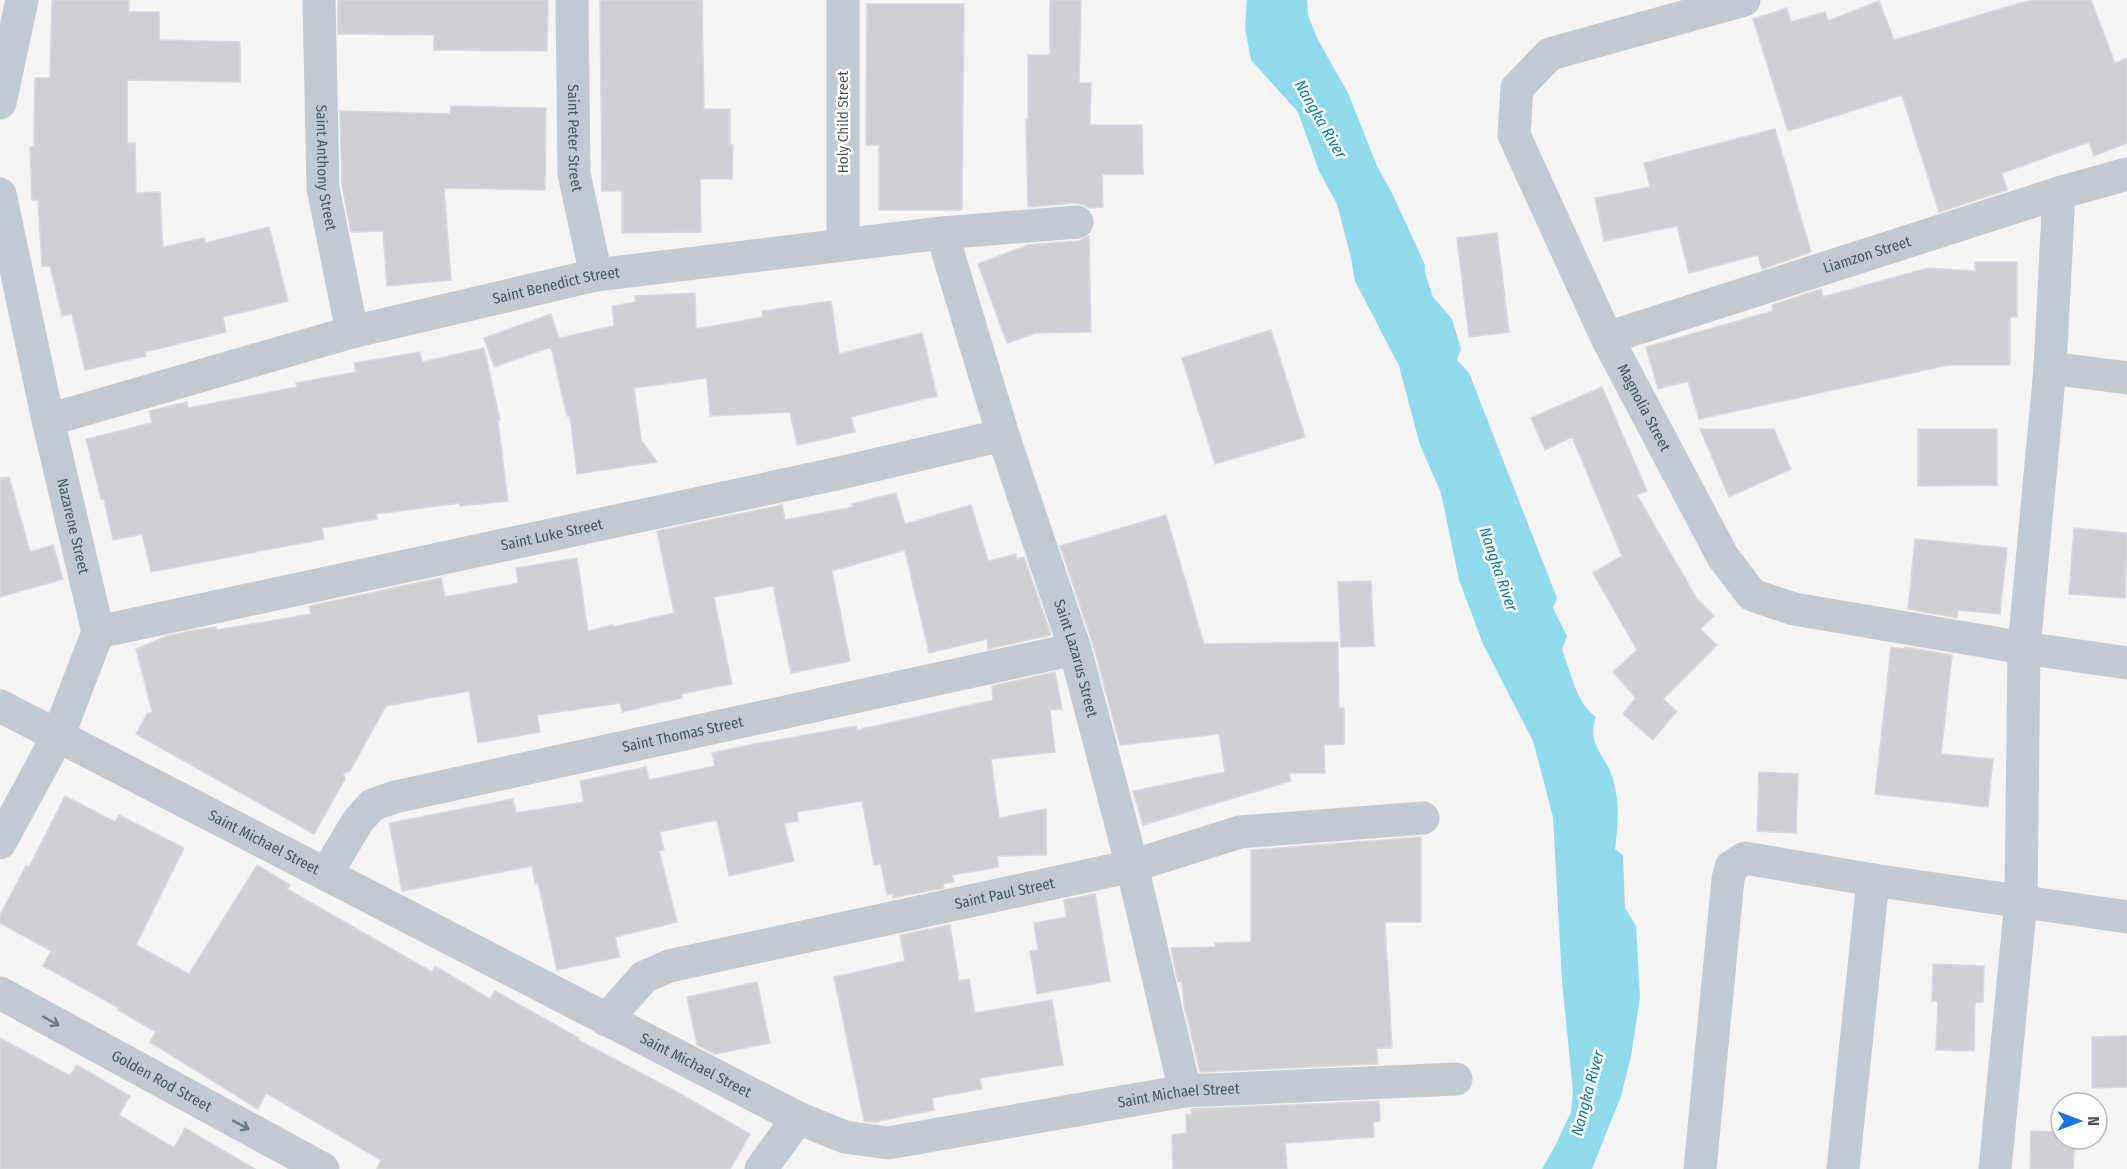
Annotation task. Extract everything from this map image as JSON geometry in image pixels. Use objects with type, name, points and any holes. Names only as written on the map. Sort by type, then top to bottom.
[{"type":"street","points":[[0,103],[22,0]]},
{"type":"street","name":"Saint Anthony Street","points":[[319,0],[323,188],[352,332]]},
{"type":"street","name":"Saint Peter Street","points":[[572,0],[574,174],[596,275]]},
{"type":"street","name":"Holy Child Street","points":[[843,0],[843,244]]},
{"type":"street","name":"Magnolia Street","points":[[1743,0],[1550,54],[1517,88],[1514,135],[1607,338],[1723,556],[1752,595],[1794,609],[2127,663]]},
{"type":"street","name":"Liamzon Street","points":[[1607,338],[2059,193],[2127,174]]},
{"type":"street","points":[[1995,1169],[2020,901],[2024,648],[2050,369],[2059,193]]},
{"type":"street","name":"Nazarene Street","points":[[0,194],[48,420],[98,632]]},
{"type":"street","name":"Saint Benedict Street","points":[[48,420],[352,332],[596,275],[942,233],[1077,222]]},
{"type":"street","name":"Saint Lazarus Street","points":[[942,233],[1003,435],[1075,649],[1132,866],[1185,1090]]},
{"type":"street","points":[[2050,369],[2127,378]]},
{"type":"street","name":"Saint Luke Street","points":[[98,632],[828,476],[1003,435]]},
{"type":"street","points":[[0,843],[58,736],[98,632]]},
{"type":"street","name":"Saint Thomas Street","points":[[326,874],[358,821],[372,805],[395,797],[1075,649]]},
{"type":"street","name":"Saint Michael Street","points":[[0,706],[798,1118],[845,1137],[888,1143],[1185,1090],[1456,1079]]},
{"type":"street","name":"Saint Paul Street","points":[[606,1020],[644,977],[669,966],[1132,866],[1240,832],[1423,818]]},
{"type":"street","points":[[1700,1169],[1727,891],[1731,867],[1745,858],[1873,880],[2127,917]]},
{"type":"street","points":[[1843,1169],[1873,880]]},
{"type":"street","name":"Golden Rod Street","points":[[0,993],[323,1169]]},
{"type":"street","points":[[761,1169],[798,1118]]},
{"type":"water","name":"Nangka River","points":[[1247,0],[1307,0],[1308,15],[1318,40],[1348,93],[1377,166],[1425,265],[1425,273],[1433,297],[1452,319],[1461,349],[1457,360],[1469,373],[1557,598],[1553,608],[1567,636],[1562,650],[1571,677],[1584,704],[1596,717],[1593,736],[1611,774],[1616,792],[1618,816],[1615,849],[1623,855],[1625,908],[1636,926],[1640,997],[1631,1056],[1621,1096],[1592,1169],[1542,1169],[1571,1112],[1573,1091],[1562,981],[1553,817],[1533,741],[1483,644],[1459,580],[1441,493],[1420,445],[1399,366],[1355,281],[1337,204],[1319,171],[1298,112],[1251,60],[1245,28]]},
{"type":"building","points":[[52,0],[129,0],[129,12],[159,12],[159,40],[240,42],[240,82],[127,80],[127,143],[135,143],[136,193],[160,192],[163,247],[204,238],[205,243],[269,227],[288,301],[223,317],[226,332],[145,352],[146,356],[85,370],[72,314],[62,316],[50,266],[42,266],[38,200],[32,200],[30,147],[34,146],[35,78],[50,78]]},
{"type":"building","points":[[338,0],[548,0],[547,51],[434,50],[434,35],[338,34]]},
{"type":"building","points":[[600,0],[702,0],[704,109],[730,109],[730,145],[733,145],[732,179],[700,179],[701,232],[622,233],[622,191],[602,191]]},
{"type":"building","points":[[1050,0],[1081,0],[1079,83],[1091,83],[1090,125],[1142,125],[1143,174],[1102,174],[1103,207],[1089,208],[1075,203],[1028,207],[1026,119],[1028,119],[1028,55],[1050,55]]},
{"type":"building","points":[[2031,0],[2091,0],[2115,63],[2127,58],[2127,143],[2094,156],[2089,142],[2002,173],[2007,190],[1939,212],[1902,95],[1788,131],[1753,19],[1787,8],[1791,22],[1825,12],[1828,21],[1879,1],[1894,40]]},
{"type":"building","points":[[867,4],[964,4],[962,210],[879,210],[879,145],[866,145]]},
{"type":"building","points":[[451,106],[546,108],[545,190],[444,188],[451,280],[387,286],[383,231],[351,232],[342,186],[340,111],[450,114]]},
{"type":"building","points":[[1775,129],[1811,252],[1762,269],[1758,255],[1689,273],[1677,226],[1604,241],[1595,198],[1650,187],[1644,163]]},
{"type":"building","points":[[1497,233],[1509,332],[1469,337],[1457,238]]},
{"type":"building","points":[[1089,236],[1091,332],[1036,333],[1007,343],[978,264],[1028,245],[1079,241]]},
{"type":"building","points":[[1975,262],[2017,262],[2017,317],[2010,317],[2010,365],[1949,365],[1699,419],[1688,381],[1658,389],[1646,347],[1773,311],[1772,305],[1821,289],[1823,297],[1928,268],[1975,271]]},
{"type":"building","points":[[695,293],[696,329],[763,317],[762,311],[831,301],[839,354],[922,333],[937,396],[851,417],[855,432],[797,445],[790,412],[710,416],[707,378],[634,388],[641,440],[657,462],[577,474],[570,416],[567,416],[551,347],[494,367],[484,338],[551,314],[559,338],[614,326],[612,306],[636,302],[635,296]]},
{"type":"building","points":[[1271,330],[1305,437],[1215,464],[1182,358]]},
{"type":"building","points":[[484,348],[500,420],[498,420],[508,501],[460,506],[460,503],[376,514],[377,519],[322,528],[324,539],[151,572],[142,534],[113,540],[104,499],[101,499],[86,439],[152,423],[149,411],[187,402],[188,408],[297,387],[296,383],[356,372],[354,363],[420,352],[422,362]]},
{"type":"building","points":[[1602,387],[1647,491],[1637,495],[1697,599],[1714,616],[1700,629],[1717,645],[1663,699],[1677,711],[1653,740],[1623,714],[1636,698],[1613,672],[1637,650],[1593,573],[1622,556],[1572,437],[1545,450],[1531,418]]},
{"type":"building","points":[[1700,429],[1774,429],[1791,469],[1729,497]]},
{"type":"building","points":[[1918,429],[1997,429],[1997,485],[1918,486]]},
{"type":"building","points":[[9,477],[30,552],[53,545],[63,579],[0,597],[0,478]]},
{"type":"building","points":[[896,493],[905,524],[971,505],[988,561],[1016,554],[1017,559],[1024,557],[1051,635],[988,649],[987,639],[929,653],[905,550],[832,571],[850,661],[791,673],[773,586],[714,597],[732,684],[681,694],[682,698],[622,712],[620,703],[537,715],[540,732],[478,743],[469,691],[386,706],[350,771],[343,773],[345,779],[314,834],[136,734],[147,714],[152,712],[136,649],[167,636],[311,614],[309,606],[441,578],[445,597],[518,583],[516,568],[577,558],[588,631],[613,625],[613,627],[674,613],[657,531],[782,505],[785,520],[853,507],[852,504]]},
{"type":"building","points":[[1166,515],[1204,644],[1338,642],[1339,708],[1344,708],[1344,744],[1324,745],[1325,773],[1289,773],[1291,781],[1143,825],[1133,791],[1225,772],[1219,734],[1120,745],[1093,644],[1060,546]]},
{"type":"building","points":[[2074,528],[2127,533],[2125,598],[2069,594]]},
{"type":"building","points":[[1915,539],[2007,548],[2000,614],[1958,610],[1957,618],[1908,609]]},
{"type":"building","points":[[1371,581],[1374,646],[1341,647],[1338,582]]},
{"type":"building","points":[[1891,647],[1905,649],[1905,647],[1952,655],[1941,754],[1993,759],[1988,807],[1875,794]]},
{"type":"building","points":[[1055,672],[1062,709],[1050,710],[1055,752],[991,759],[999,818],[1046,809],[1046,855],[997,856],[999,867],[952,875],[954,882],[943,884],[944,888],[893,898],[892,894],[887,895],[881,864],[874,865],[862,801],[797,812],[798,821],[784,824],[794,861],[729,876],[717,820],[660,832],[664,850],[659,851],[677,922],[615,937],[620,957],[557,970],[538,882],[535,883],[532,866],[402,891],[389,823],[513,799],[516,813],[584,802],[580,781],[646,767],[649,780],[715,766],[712,753],[856,726],[857,730],[993,700],[992,686]]},
{"type":"building","points":[[1759,772],[1798,774],[1796,833],[1757,831]]},
{"type":"building","points":[[65,796],[115,822],[119,815],[184,848],[136,945],[189,974],[257,865],[290,885],[287,889],[432,972],[435,966],[490,999],[495,991],[579,1038],[578,1040],[677,1092],[750,1134],[730,1169],[377,1169],[381,1160],[266,1093],[258,1109],[150,1042],[156,1032],[118,1010],[119,1008],[43,966],[51,951],[0,923],[0,915],[26,866],[29,867]]},
{"type":"building","points":[[1421,837],[1421,922],[1385,922],[1392,1048],[1377,1048],[1378,1064],[1200,1072],[1184,1005],[1182,981],[1178,982],[1171,948],[1215,947],[1215,943],[1251,942],[1251,850]]},
{"type":"building","points":[[1095,894],[1110,981],[1037,994],[1030,951],[1038,950],[1034,923],[1066,917],[1064,900]]},
{"type":"building","points":[[950,925],[959,981],[969,979],[975,1013],[1052,1000],[1063,1065],[980,1078],[982,1089],[932,1098],[934,1110],[875,1122],[864,1121],[834,977],[905,961],[900,935]]},
{"type":"building","points":[[1933,964],[1984,966],[1983,1002],[1975,1002],[1974,1051],[1936,1050],[1938,1001],[1932,1001]]},
{"type":"building","points":[[757,982],[770,1043],[715,1054],[697,1045],[687,997]]},
{"type":"building","points":[[2127,1036],[2127,1087],[2092,1088],[2092,1037]]},
{"type":"building","points":[[0,1038],[70,1076],[77,1065],[130,1096],[119,1115],[174,1148],[185,1128],[255,1169],[0,1169]]},
{"type":"building","points":[[1379,1101],[1380,1121],[1373,1122],[1374,1137],[1285,1143],[1287,1169],[1173,1169],[1172,1135],[1187,1133],[1186,1115],[1192,1114],[1191,1109]]},
{"type":"building","points":[[2031,1131],[2049,1132],[2049,1151],[2074,1151],[2073,1169],[2030,1169]]}]
